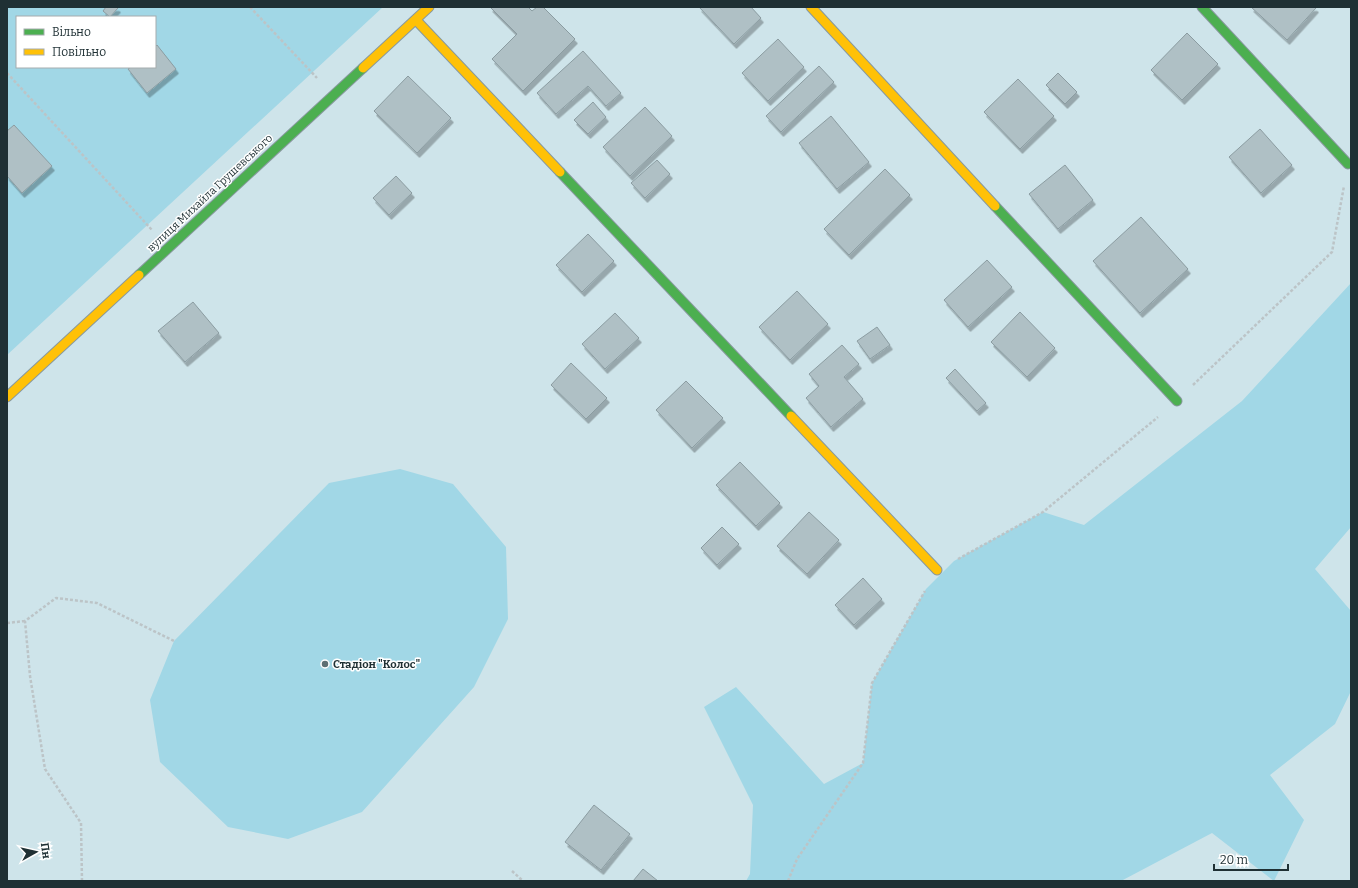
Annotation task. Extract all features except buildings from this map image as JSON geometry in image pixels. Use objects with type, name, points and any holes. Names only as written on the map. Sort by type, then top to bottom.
[{"type":"street","name":"вулиця Михайла Грушевського","points":[[7,397],[429,7]]},
{"type":"street","points":[[811,7],[1177,401]]},
{"type":"street","points":[[1202,7],[1348,164]]},
{"type":"street","points":[[416,20],[937,570]]},
{"type":"path","points":[[250,7],[333,95]]},
{"type":"path","points":[[7,73],[168,248]]},
{"type":"path","points":[[788,881],[797,859],[863,763],[872,683],[937,570],[1043,512],[1177,401],[1332,252],[1348,164]]},
{"type":"path","points":[[7,623],[25,621],[56,598],[63,598],[97,603],[174,641]]},
{"type":"path","points":[[25,621],[30,676],[46,769],[81,823],[82,881]]},
{"type":"path","points":[[512,872],[523,881]]},
{"type":"shaded area","points":[[7,7],[383,7],[7,355]]},
{"type":"shaded area","points":[[1351,283],[1351,527],[1315,569],[1351,611],[1351,691],[1335,724],[1270,775],[1304,820],[1274,881],[1212,833],[1121,881],[746,881],[750,874],[753,805],[704,707],[736,687],[824,784],[863,763],[872,683],[926,589],[954,561],[1043,512],[1084,525],[1242,401]]},
{"type":"shaded area","name":"Стадіон \"Колос\"","points":[[400,469],[453,484],[506,547],[508,619],[474,687],[362,812],[288,839],[228,827],[160,762],[150,700],[174,641],[329,483]]},
{"type":"traffic: fast","points":[[1202,7],[1348,164]]},
{"type":"traffic: fast","points":[[139,275],[363,68]]},
{"type":"traffic: fast","points":[[560,172],[791,416]]},
{"type":"traffic: fast","points":[[995,206],[1177,401]]},
{"type":"traffic: slow","points":[[363,68],[429,7]]},
{"type":"traffic: slow","points":[[811,7],[995,206]]},
{"type":"traffic: slow","points":[[416,20],[560,172]]},
{"type":"traffic: slow","points":[[7,397],[139,275]]},
{"type":"traffic: slow","points":[[791,416],[937,570]]},
{"type":"place","name":"Стадіон \"Колос\"","points":[[325,664]]}]
